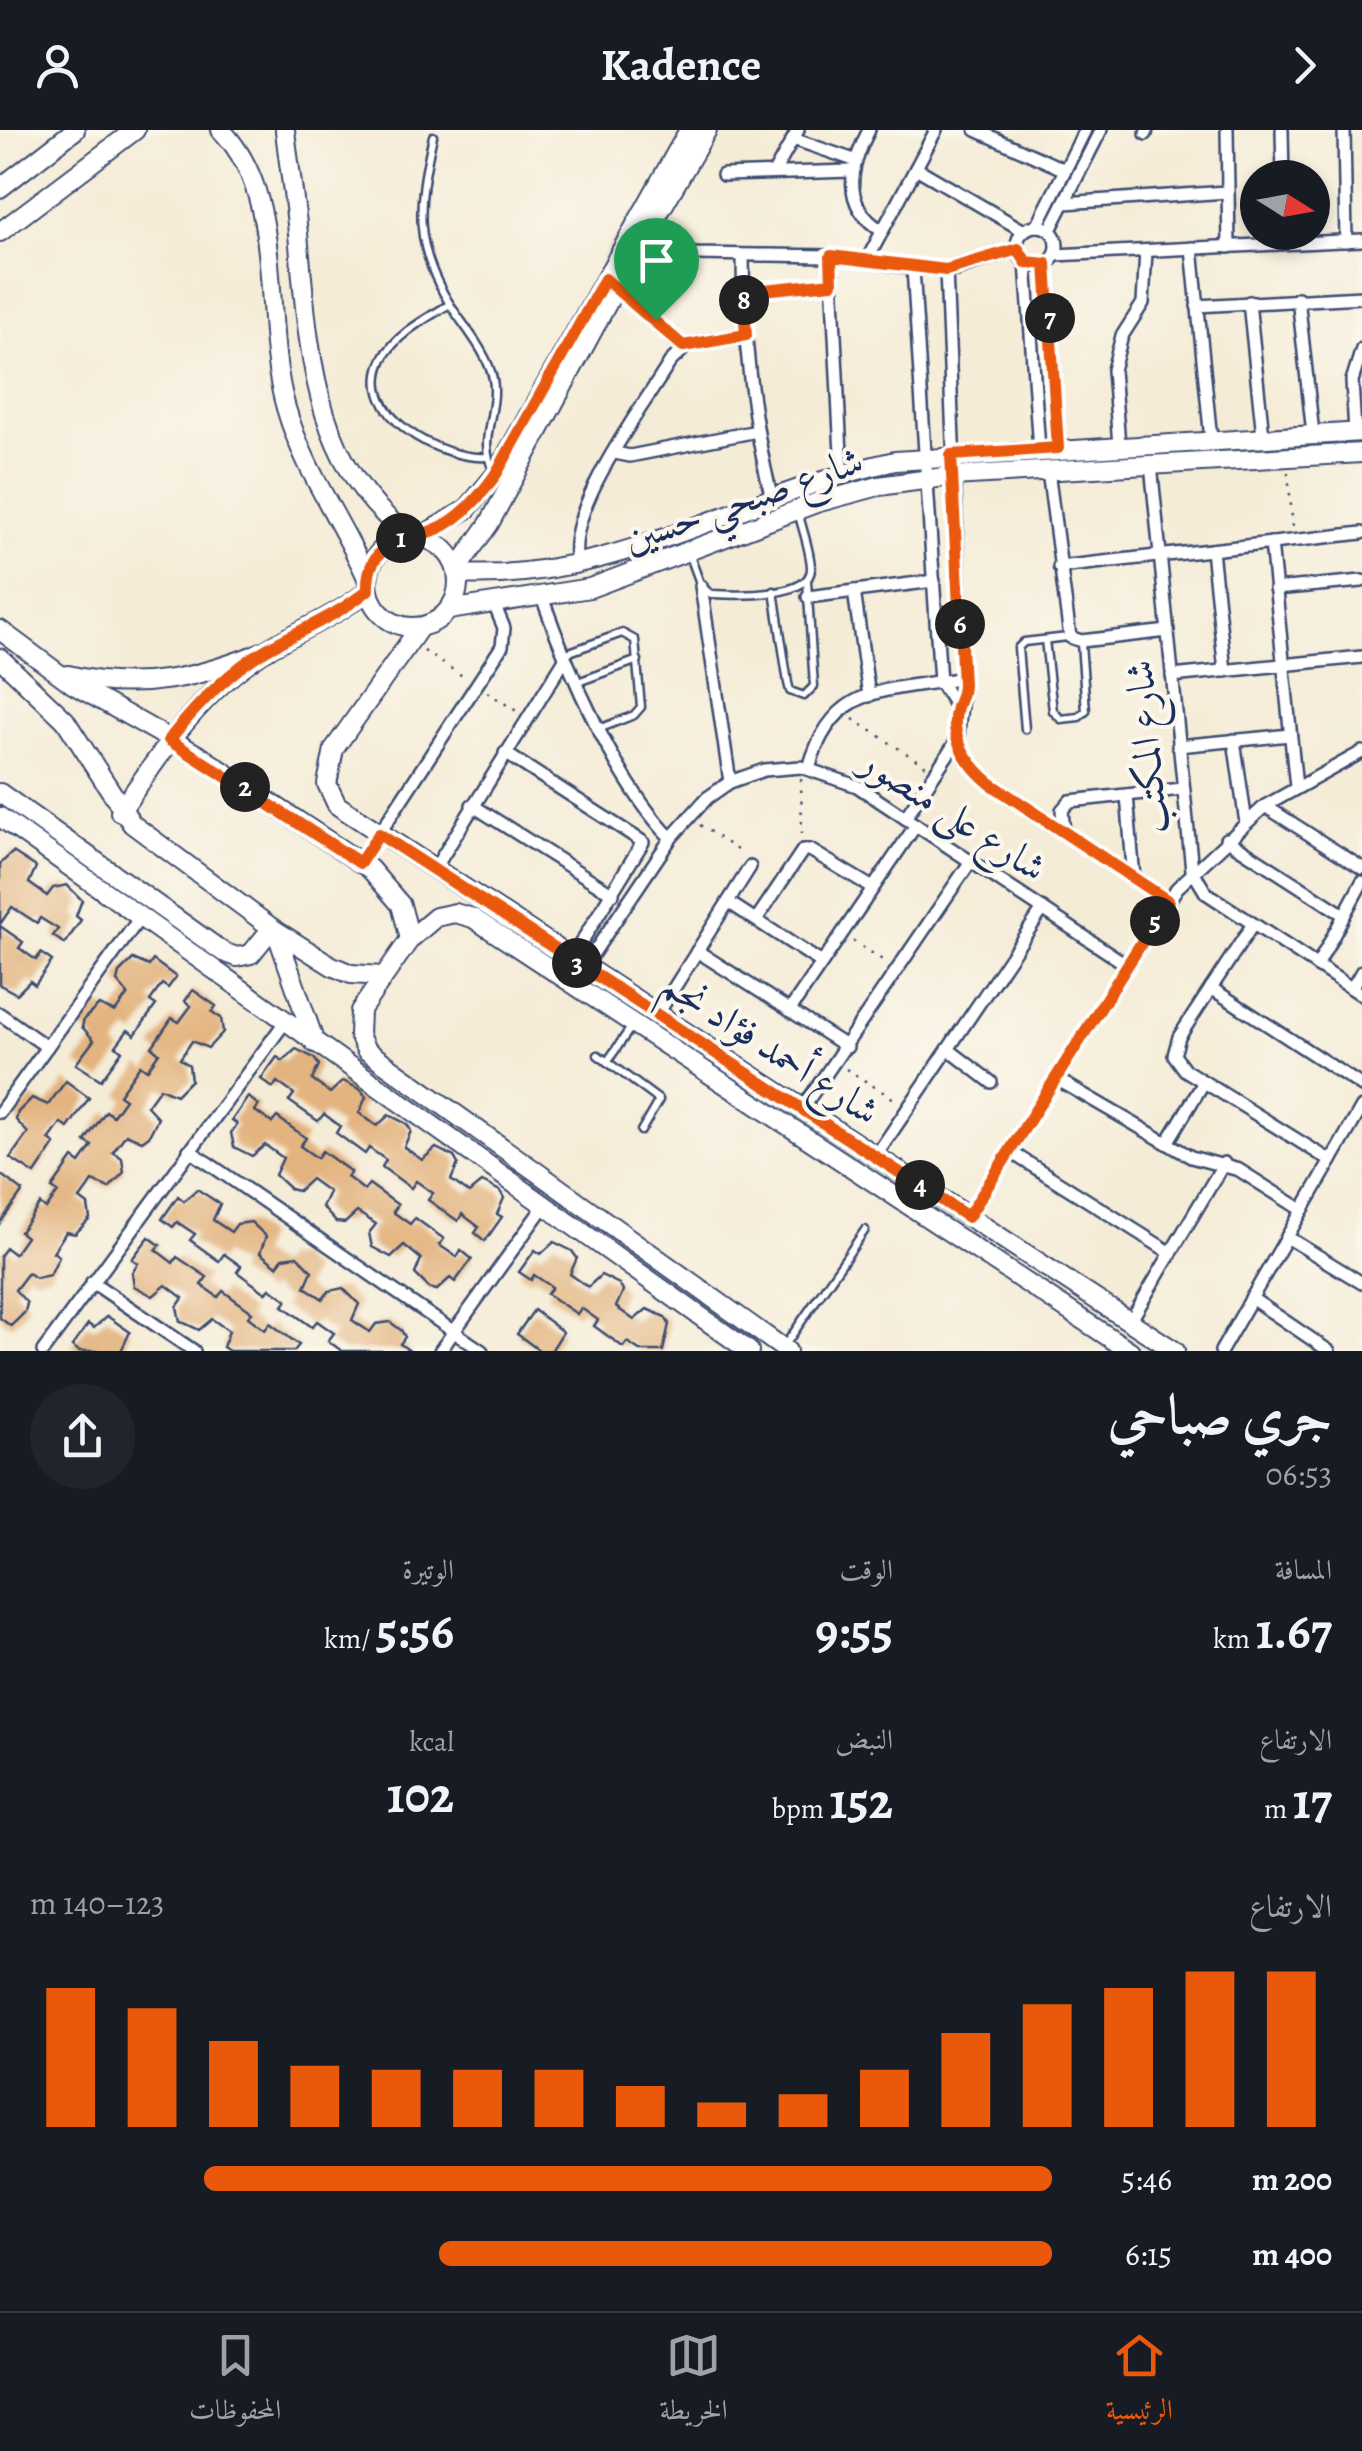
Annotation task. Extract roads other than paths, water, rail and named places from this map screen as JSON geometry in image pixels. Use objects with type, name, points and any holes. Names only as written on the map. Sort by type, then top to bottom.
[{"type":"street","points":[[0,188],[76,130]]},
{"type":"street","points":[[0,232],[135,130]]},
{"type":"street","points":[[221,130],[242,156],[260,198],[271,333],[293,431],[313,481],[368,585],[376,608],[391,622],[420,627],[449,610],[457,593],[457,571],[447,551],[415,536],[360,489],[321,406],[304,324],[285,130]]},
{"type":"street","points":[[643,226],[689,130]]},
{"type":"street","points":[[53,672],[100,681],[148,683],[208,672],[267,650],[326,621],[368,585],[372,562],[384,547],[415,536],[468,508],[496,474],[643,226],[707,130]]},
{"type":"street","points":[[870,130],[852,165],[861,211],[882,230]]},
{"type":"street","points":[[867,260],[936,130]]},
{"type":"street","points":[[976,130],[1064,170]]},
{"type":"street","points":[[1037,229],[1085,130]]},
{"type":"street","points":[[643,226],[685,252],[831,256],[946,270],[1018,249],[1064,202],[1100,130]]},
{"type":"street","points":[[1226,130],[1229,246]]},
{"type":"street","points":[[1282,130],[1283,160]]},
{"type":"street","points":[[1344,130],[1346,240]]},
{"type":"street","points":[[774,173],[795,134],[852,165]]},
{"type":"street","points":[[723,175],[852,165]]},
{"type":"street","points":[[916,168],[1057,242],[1050,260],[1049,449]]},
{"type":"street","points":[[1064,202],[1227,192]]},
{"type":"street","points":[[1330,239],[1362,240]]},
{"type":"street","points":[[1026,262],[1240,244]]},
{"type":"street","points":[[1192,248],[1211,440]]},
{"type":"street","points":[[1018,249],[1026,262],[1049,449]]},
{"type":"street","points":[[1118,445],[1113,370],[1122,336],[1143,303],[1146,251]]},
{"type":"street","points":[[743,256],[746,335],[757,431],[772,499]]},
{"type":"street","points":[[831,256],[842,474]]},
{"type":"street","points":[[913,268],[940,682],[957,708]]},
{"type":"street","points":[[946,270],[963,678],[957,708],[958,740],[976,772],[1168,901]]},
{"type":"street","points":[[457,571],[488,524],[610,283]]},
{"type":"street","points":[[610,283],[683,346]]},
{"type":"street","points":[[743,292],[832,283]]},
{"type":"street","points":[[1197,306],[1362,297]]},
{"type":"street","points":[[1298,298],[1313,434]]},
{"type":"street","points":[[1248,302],[1262,436]]},
{"type":"street","points":[[578,566],[573,545],[576,526],[615,453],[683,346],[746,335]]},
{"type":"street","points":[[1359,432],[1358,374],[1362,349]]},
{"type":"street","points":[[615,453],[627,457],[757,431]]},
{"type":"street","name":"شارع صبحي حسين","points":[[457,571],[504,575],[578,566],[629,553],[842,474],[927,457],[1359,432]]},
{"type":"street","name":"شارع صبحي حسين","points":[[449,610],[590,588],[689,554],[797,510],[860,490],[928,478],[1362,453]]},
{"type":"street","name":"شارع المكتب","points":[[1151,465],[1192,870],[1206,893],[1357,992]]},
{"type":"street","points":[[1048,472],[1059,567],[1075,639],[1168,631]]},
{"type":"street","points":[[1059,567],[1362,533]]},
{"type":"street","points":[[1270,543],[1296,786]]},
{"type":"street","points":[[1212,550],[1225,671]]},
{"type":"street","points":[[808,597],[934,581]]},
{"type":"street","points":[[1275,589],[1362,581]]},
{"type":"street","points":[[701,586],[730,782]]},
{"type":"street","points":[[854,591],[868,696]]},
{"type":"street","points":[[542,598],[564,657],[601,728],[642,803],[671,838]]},
{"type":"street","points":[[360,863],[502,646],[504,628],[494,604]]},
{"type":"street","name":"شارع أحمد فؤاد نجم","points":[[420,627],[334,749],[326,772],[337,805],[1175,1351]]},
{"type":"street","points":[[0,630],[53,672],[169,740],[360,863],[395,895],[410,939],[382,976],[358,1019],[359,1036],[372,1056],[785,1350]]},
{"type":"street","points":[[120,812],[169,740],[221,684],[267,650]]},
{"type":"street","points":[[434,870],[564,657]]},
{"type":"street","points":[[1172,676],[1362,657]]},
{"type":"street","points":[[0,658],[65,720],[120,812],[142,833],[274,930],[341,971],[382,976]]},
{"type":"street","points":[[805,768],[818,737],[839,710],[868,696],[963,678]]},
{"type":"street","points":[[1178,746],[1290,735]]},
{"type":"street","points":[[790,1010],[873,888],[936,772],[958,740]]},
{"type":"street","points":[[1234,740],[1246,823]]},
{"type":"street","points":[[968,1217],[1168,901],[1192,870],[1265,806],[1362,752]]},
{"type":"street","points":[[506,753],[642,840],[642,847],[578,963]]},
{"type":"street","name":"شارع على منصور","points":[[578,963],[688,817],[730,782],[764,770],[805,768],[857,786],[1127,965]]},
{"type":"street","points":[[1064,833],[1062,810],[1066,802],[1182,789]]},
{"type":"street","points":[[0,794],[222,952],[237,957],[251,954],[274,930]]},
{"type":"street","points":[[1127,795],[1134,879]]},
{"type":"street","points":[[472,805],[613,894]]},
{"type":"street","points":[[1265,806],[1362,868]]},
{"type":"street","points":[[0,817],[745,1350]]},
{"type":"street","points":[[1226,839],[1344,915]]},
{"type":"street","points":[[756,920],[802,850],[810,850],[873,888]]},
{"type":"street","points":[[802,1109],[971,862]]},
{"type":"street","points":[[656,1015],[752,864]]},
{"type":"street","points":[[1317,966],[1362,882]]},
{"type":"street","points":[[728,902],[822,962]]},
{"type":"street","points":[[876,1156],[1043,909]]},
{"type":"street","name":"شارع أحمد فؤاد نجم","points":[[410,939],[436,917],[455,914],[474,918],[866,1181],[1130,1351]]},
{"type":"street","points":[[0,1112],[138,919]]},
{"type":"street","points":[[1253,924],[1174,1046],[1178,1064],[1331,1161]]},
{"type":"street","points":[[274,930],[315,1043]]},
{"type":"street","points":[[697,951],[847,1047]]},
{"type":"street","points":[[1357,992],[1362,970]]},
{"type":"street","points":[[1211,988],[1362,1086]]},
{"type":"street","points":[[0,1014],[47,1047]]},
{"type":"street","points":[[43,1351],[284,1022]]},
{"type":"street","points":[[948,1049],[991,1082]]},
{"type":"street","points":[[1055,1078],[1167,1143],[1199,1160],[1224,1164],[1302,1210]]},
{"type":"street","points":[[1167,1143],[1204,1082]]},
{"type":"street","points":[[1221,1351],[1362,1108]]},
{"type":"street","points":[[190,1150],[482,1351]]},
{"type":"street","points":[[1009,1151],[1171,1253]]},
{"type":"street","points":[[1130,1322],[1224,1164]]},
{"type":"street","points":[[440,1351],[544,1206]]},
{"type":"street","points":[[1287,1237],[1362,1283]]},
{"type":"street","points":[[92,1282],[194,1351]]},
{"type":"street","points":[[1251,1298],[1329,1351]]},
{"type":"lane","points":[[433,136],[419,218],[428,262],[492,378],[486,457],[496,474]]},
{"type":"lane","points":[[450,304],[422,320],[384,356],[380,368],[381,394],[404,427],[429,446],[469,458],[486,457]]},
{"type":"lane","points":[[774,591],[790,691],[804,696],[814,686],[807,581],[811,567],[797,510]]},
{"type":"lane","points":[[689,554],[701,586],[715,595],[795,590],[807,581]]},
{"type":"lane","points":[[564,657],[626,633],[635,640],[641,707],[601,728]]},
{"type":"lane","points":[[1025,730],[1018,648],[1024,642],[1046,640],[1075,639],[1086,711],[1079,717],[1061,720],[1054,711],[1046,640]]},
{"type":"lane","points":[[577,682],[638,660]]},
{"type":"lane","points":[[608,1062],[634,1023]]},
{"type":"lane","points":[[598,1055],[659,1100],[642,1131]]},
{"type":"lane","points":[[785,1350],[865,1230]]}]
